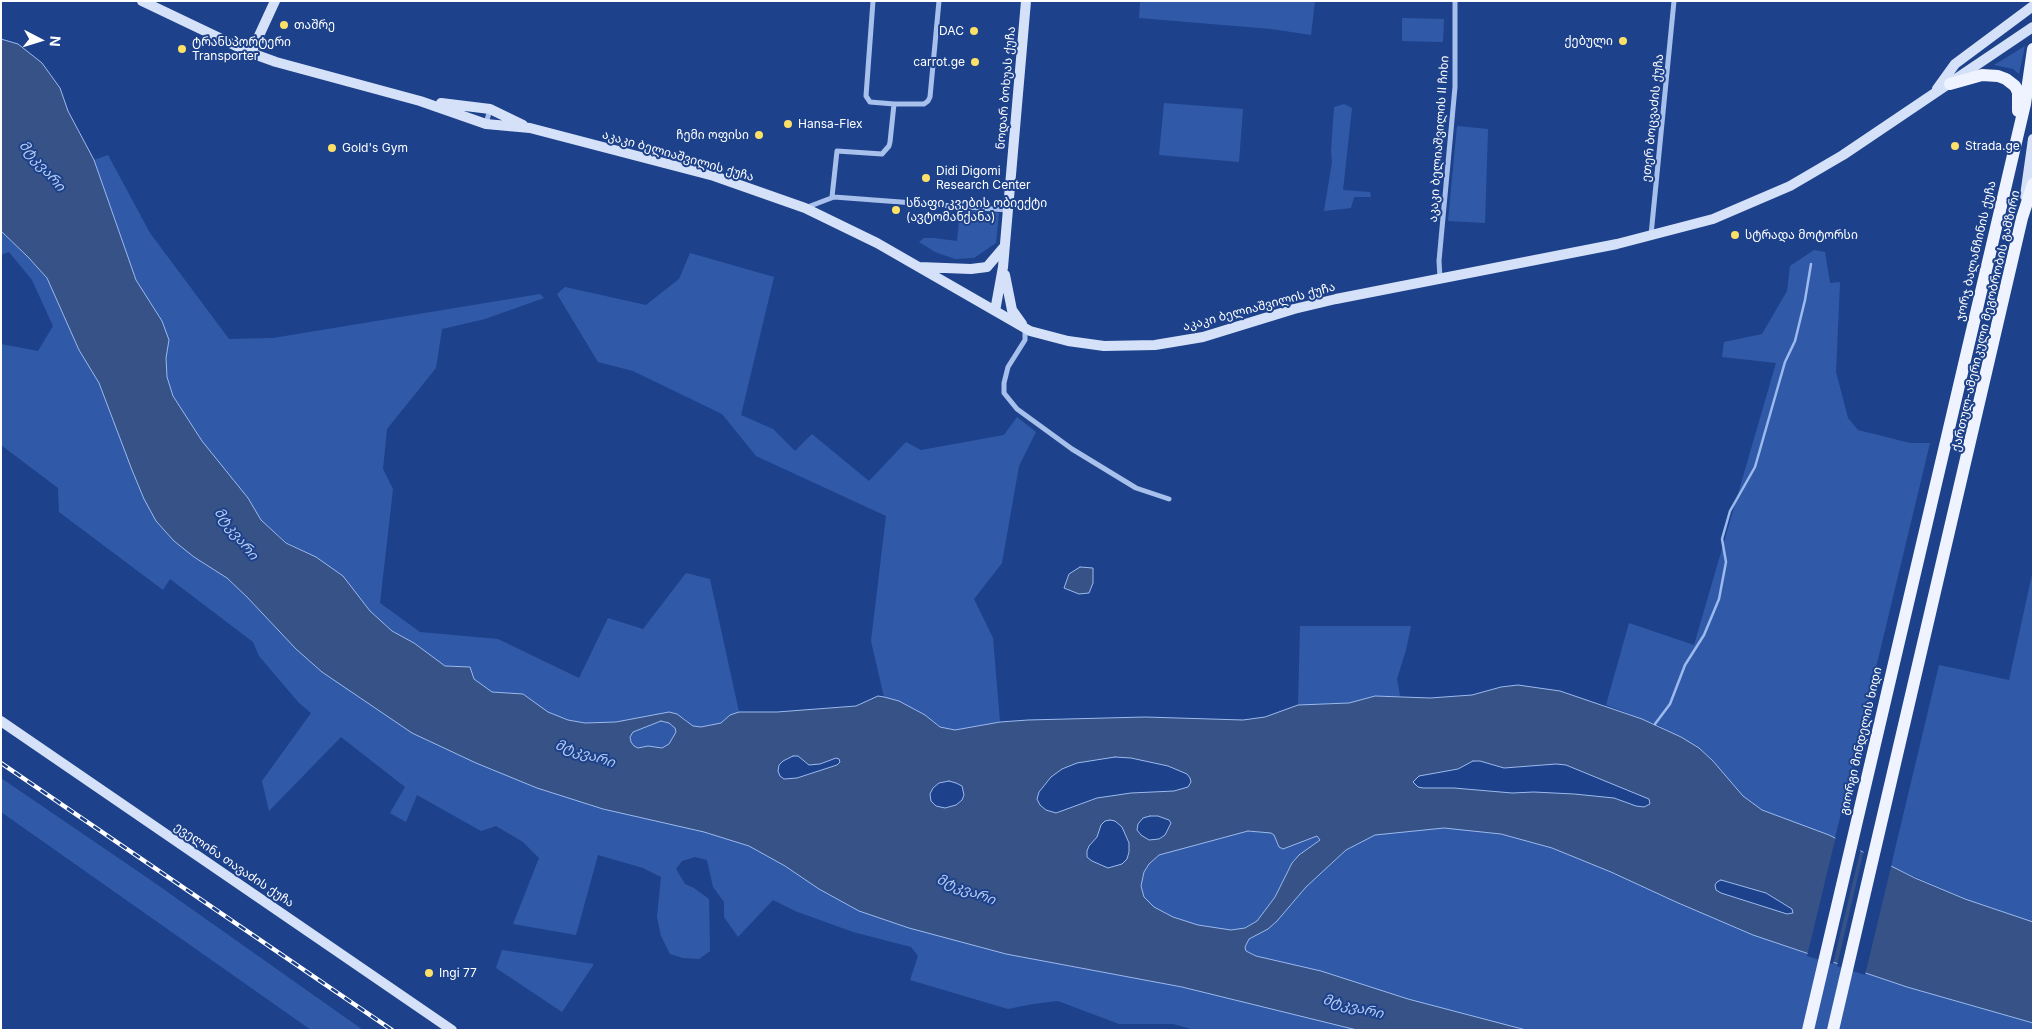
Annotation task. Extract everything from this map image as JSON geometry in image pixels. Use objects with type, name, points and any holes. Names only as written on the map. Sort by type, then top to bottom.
[{"type":"main road","name":"აკაკი ბელიაშვილის ქუჩა","points":[[142,1],[251,53],[276,62],[420,101],[486,124],[530,128],[714,176],[806,208],[877,243],[1030,331],[1088,345],[1155,345],[1203,337],[1294,309],[1440,278],[1651,237],[1713,220],[1790,186],[1868,139],[2033,27]]},
{"type":"main road","points":[[251,53],[274,1]]},
{"type":"main road","name":"ნოდარ ბოხუას ქუჩა","points":[[1003,267],[1026,1]]},
{"type":"main road","name":"აკაკი ბელიაშვილის ქუჩა","points":[[1935,92],[1955,64],[2033,6]]},
{"type":"main road","name":"ჯორჯ ბალანჩინის ქუჩა","points":[[1941,459],[2028,88],[2033,49]]},
{"type":"main road","points":[[1950,84],[1982,75],[2006,78],[2015,86],[2018,92],[2019,128]]},
{"type":"main road","name":"აკაკი ბელიაშვილის ქუჩა","points":[[420,101],[490,109],[530,128]]},
{"type":"main road","points":[[2027,219],[2033,139]]},
{"type":"main road","name":"ქართულ-ამერიკული მეგობრობის გამზირი","points":[[1834,1030],[1965,465],[2027,219],[2033,184]]},
{"type":"main road","points":[[918,266],[971,269],[987,267],[1004,247]]},
{"type":"main road","points":[[995,311],[1003,267]]},
{"type":"main road","points":[[1003,267],[1012,310],[1025,327]]},
{"type":"main road","name":"გიორგი მინდელის ხიდი","points":[[1808,1030],[1941,459]]},
{"type":"main road","name":"ეველინა თავაძის ქუჩა","points":[[1,721],[452,1030]]},
{"type":"street","points":[[873,1],[866,96],[870,102],[894,104],[924,104],[930,96],[939,1]]},
{"type":"street","name":"აკაკი ბელიაშვილის II ჩიხი","points":[[1440,278],[1439,261],[1455,87],[1455,1]]},
{"type":"street","name":"ეთერ ბოცვაძის ქუჩა","points":[[1651,237],[1674,1]]},
{"type":"street","points":[[832,197],[837,151],[882,154],[890,142],[894,104]]},
{"type":"street","points":[[486,124],[490,109]]},
{"type":"street","points":[[806,208],[832,197],[922,202],[1007,210]]},
{"type":"street","points":[[1025,327],[1025,340],[1008,367],[1004,383],[1004,393],[1017,409],[1072,448],[1136,488],[1168,499]]},
{"type":"shaded area","points":[[1140,1],[1315,1],[1311,35],[1271,29],[1139,18]]},
{"type":"shaded area","points":[[1402,18],[1444,19],[1443,42],[1402,41]]},
{"type":"shaded area","points":[[2025,46],[2019,74],[2013,69],[1994,65]]},
{"type":"shaded area","points":[[1164,103],[1243,109],[1239,162],[1159,155]]},
{"type":"shaded area","points":[[1344,104],[1352,108],[1343,190],[1370,192],[1371,197],[1354,197],[1351,208],[1324,211],[1332,162],[1334,107]]},
{"type":"shaded area","points":[[1457,126],[1488,129],[1485,223],[1448,221]]},
{"type":"shaded area","points":[[108,155],[150,233],[229,339],[273,338],[540,294],[544,298],[485,319],[442,329],[436,368],[387,429],[383,469],[393,489],[380,603],[420,632],[498,639],[579,678],[608,618],[643,629],[686,573],[710,579],[739,712],[730,715],[721,723],[701,727],[693,726],[684,718],[669,713],[616,722],[585,723],[568,720],[548,712],[523,694],[492,692],[474,679],[470,667],[445,666],[414,643],[392,631],[370,611],[343,576],[316,557],[286,542],[261,520],[248,498],[202,441],[173,396],[167,377],[166,358],[168,340],[162,321],[136,280],[94,160]]},
{"type":"shaded area","points":[[960,210],[999,213],[996,243],[974,258],[955,259],[935,252],[919,242],[924,238],[957,241]]},
{"type":"shaded area","points":[[1,231],[47,278],[79,350],[99,383],[132,470],[156,521],[174,541],[194,557],[227,578],[296,649],[322,672],[412,733],[476,763],[537,788],[603,809],[704,832],[749,846],[859,911],[909,928],[1006,954],[1182,987],[1357,1030],[1195,1030],[1173,1024],[1119,1024],[1058,1001],[1008,1009],[910,980],[918,956],[911,947],[853,932],[795,911],[773,900],[738,937],[724,917],[724,902],[713,887],[707,860],[695,857],[682,861],[676,869],[685,884],[709,899],[710,951],[699,959],[683,958],[670,954],[661,936],[657,917],[661,877],[643,868],[598,855],[576,935],[513,924],[539,858],[523,842],[496,826],[481,831],[417,795],[406,822],[390,813],[405,787],[341,737],[269,811],[262,781],[311,713],[299,703],[259,656],[253,642],[170,579],[163,590],[59,512],[58,488],[1,445],[1,344],[38,351],[53,326],[32,280],[9,252],[1,255]]},
{"type":"shaded area","points":[[1814,250],[1825,252],[1830,283],[1840,282],[1836,372],[1848,418],[1858,430],[1910,443],[1930,443],[1835,838],[1762,810],[1743,796],[1713,761],[1699,748],[1658,725],[1606,705],[1629,623],[1694,645],[1776,363],[1722,357],[1724,342],[1762,334],[1787,291],[1790,266]]},
{"type":"shaded area","points":[[690,253],[774,277],[741,415],[773,429],[795,451],[812,434],[869,481],[906,442],[921,450],[1004,435],[1017,417],[1036,432],[1019,466],[1002,563],[974,599],[993,638],[1000,722],[955,730],[940,727],[925,715],[899,701],[884,697],[871,641],[886,516],[756,456],[722,414],[633,371],[598,362],[557,294],[565,287],[646,305],[679,279]]},
{"type":"shaded area","points":[[2033,570],[2033,922],[1965,899],[1891,866],[1939,665],[2009,680]]},
{"type":"shaded area","points":[[1300,626],[1411,626],[1397,679],[1400,696],[1375,696],[1349,703],[1298,705]]},
{"type":"shaded area","points":[[661,721],[669,723],[675,728],[676,732],[669,744],[662,748],[648,746],[638,748],[634,746],[630,737],[633,732]]},
{"type":"shaded area","points":[[1,778],[152,881],[363,1030],[311,1030],[1,812]]},
{"type":"shaded area","points":[[1444,828],[1501,834],[1552,848],[1753,935],[1907,987],[2033,1023],[2033,1030],[1526,1030],[1408,999],[1321,971],[1256,956],[1246,951],[1245,947],[1249,938],[1290,906],[1306,887],[1346,850],[1375,835]]},
{"type":"shaded area","points":[[1248,831],[1271,833],[1274,835],[1279,847],[1283,849],[1315,837],[1320,838],[1319,842],[1299,855],[1292,863],[1275,897],[1257,921],[1245,928],[1231,930],[1198,925],[1173,917],[1154,907],[1144,897],[1141,886],[1144,872],[1149,864],[1159,855]]},
{"type":"shaded area","points":[[502,950],[594,964],[562,1012],[496,968]]},
{"type":"water","name":"მტკვარი","points":[[1,39],[18,44],[42,63],[60,88],[68,111],[94,160],[136,280],[162,321],[169,340],[166,358],[167,377],[173,396],[202,441],[248,498],[261,520],[286,543],[316,557],[343,576],[370,611],[392,631],[414,643],[445,666],[470,667],[474,679],[492,692],[523,694],[548,712],[568,720],[585,723],[616,722],[669,712],[677,714],[693,726],[701,727],[721,723],[730,715],[739,712],[777,712],[856,706],[878,696],[899,701],[925,715],[940,727],[955,730],[1000,722],[1028,720],[1145,717],[1243,720],[1265,717],[1298,705],[1349,703],[1375,696],[1430,698],[1472,695],[1501,687],[1518,685],[1560,691],[1642,719],[1681,737],[1699,748],[1713,761],[1743,796],[1762,810],[1829,835],[1915,878],[1965,899],[2033,922],[2033,1023],[1907,987],[1753,935],[1552,848],[1501,834],[1444,828],[1375,835],[1346,850],[1306,887],[1277,921],[1268,929],[1249,939],[1245,947],[1246,951],[1256,956],[1321,971],[1408,999],[1526,1030],[1357,1030],[1182,987],[1006,954],[909,928],[859,911],[749,846],[704,832],[603,809],[537,788],[476,763],[412,733],[322,672],[296,649],[227,578],[194,557],[174,541],[156,521],[144,499],[99,383],[79,350],[47,278],[1,231]],"holes":[[[661,721],[669,723],[675,728],[676,732],[669,744],[662,748],[648,746],[638,748],[631,742],[630,737],[633,732]],[[793,756],[798,756],[809,765],[820,764],[836,758],[840,762],[837,765],[797,778],[784,779],[778,771],[779,765]],[[1115,757],[1131,758],[1168,766],[1187,774],[1191,782],[1188,787],[1174,791],[1131,793],[1097,798],[1056,813],[1046,810],[1037,799],[1039,792],[1051,777],[1062,769],[1077,763]],[[1473,761],[1480,761],[1504,768],[1566,765],[1649,799],[1650,804],[1644,807],[1636,806],[1614,798],[1574,794],[1423,788],[1418,787],[1413,782],[1419,776],[1458,769]],[[949,781],[962,786],[964,795],[962,800],[956,805],[945,808],[936,806],[931,801],[930,794],[939,783]],[[1150,816],[1158,816],[1169,820],[1171,823],[1165,835],[1159,839],[1149,840],[1137,830],[1138,824],[1143,818]],[[1110,820],[1115,821],[1122,827],[1129,843],[1127,859],[1122,864],[1108,868],[1087,857],[1089,846],[1097,837],[1101,825],[1105,821]],[[1248,831],[1271,833],[1274,835],[1279,847],[1283,849],[1317,836],[1320,840],[1299,855],[1292,863],[1275,897],[1257,921],[1245,928],[1231,930],[1198,925],[1173,917],[1154,907],[1144,897],[1141,886],[1144,872],[1149,864],[1159,855]],[[1721,880],[1766,893],[1792,909],[1793,913],[1787,914],[1716,890],[1715,885]]]},
{"type":"water","points":[[1080,567],[1093,568],[1093,583],[1089,593],[1079,594],[1064,588],[1069,574]]},
{"type":"pier","points":[[1836,836],[1861,848],[1833,964],[1807,956]]},
{"type":"pier","points":[[1864,850],[1892,863],[1865,975],[1837,966]]},
{"type":"waterway","points":[[1655,724],[1670,704],[1685,665],[1704,635],[1719,599],[1726,562],[1722,539],[1730,511],[1755,467],[1785,362],[1795,341],[1811,264]]},
{"type":"railway","points":[[1,763],[392,1030]]},
{"type":"place","name":"თაშრე","points":[[284,25]]},
{"type":"place","name":"DAC","points":[[974,31]]},
{"type":"place","name":"ქებული","points":[[1623,41]]},
{"type":"place","name":"ტრანსპორტერი Transporter","points":[[182,49]]},
{"type":"place","name":"carrot.ge","points":[[975,62]]},
{"type":"place","name":"Hansa-Flex","points":[[788,124]]},
{"type":"place","name":"ჩემი ოფისი","points":[[759,135]]},
{"type":"place","name":"Strada.ge","points":[[1955,146]]},
{"type":"place","name":"Gold's Gym","points":[[332,148]]},
{"type":"place","name":"Didi Digomi Research Center","points":[[926,178]]},
{"type":"place","name":"სწაფი კვების ობიექტი (ავტომანქანა)","points":[[896,210]]},
{"type":"place","name":"სტრადა მოტორსი","points":[[1735,235]]},
{"type":"place","name":"Ingi 77","points":[[429,973]]}]
